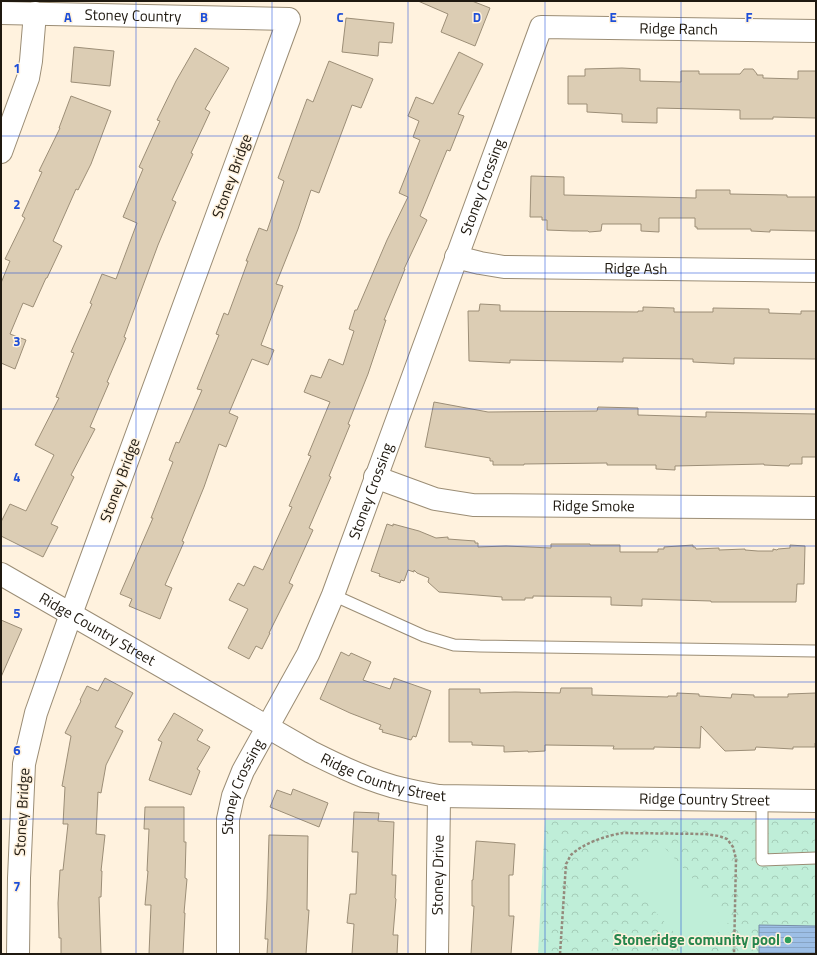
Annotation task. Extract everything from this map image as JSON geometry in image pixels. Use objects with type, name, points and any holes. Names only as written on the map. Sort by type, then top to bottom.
[{"type":"street","name":"Stoney Country","points":[[1,13],[289,19]]},
{"type":"street","points":[[1,152],[28,78],[35,13]]},
{"type":"street","name":"Stoney Bridge","points":[[18,954],[19,878],[24,764],[36,713],[289,19]]},
{"type":"street","name":"Ridge Ranch","points":[[541,27],[816,31]]},
{"type":"street","name":"Stoney Crossing","points":[[228,954],[228,819],[232,796],[243,771],[308,654],[333,595],[541,27]]},
{"type":"street","name":"Ridge Ash","points":[[456,257],[504,267],[816,271]]},
{"type":"street","name":"Ridge Smoke","points":[[375,477],[435,499],[473,505],[816,508]]},
{"type":"street","name":"Ridge Country Street","points":[[1,574],[311,752],[373,780],[402,789],[439,796],[816,801]]},
{"type":"street","name":"Stoney Drive","points":[[436,954],[439,796]]},
{"type":"lane","points":[[333,595],[424,636],[454,645],[816,651]]},
{"type":"lane","points":[[762,800],[762,860],[816,858]]},
{"type":"path","points":[[560,954],[566,864],[570,856],[577,850],[599,839],[614,834],[623,833],[705,834],[719,836],[727,840],[733,847],[736,859],[734,954]]},
{"type":"green space","points":[[816,819],[816,954],[538,954],[545,820]]},
{"type":"green space","points":[[663,846],[731,920],[695,954],[693,954],[627,880]]},
{"type":"water","name":"Stoneridge comunity pool","points":[[759,925],[816,926],[816,954],[759,954]]},
{"type":"building","points":[[418,1],[472,1],[490,8],[475,46],[441,32],[448,14]]},
{"type":"building","points":[[346,18],[394,23],[392,43],[379,42],[378,56],[342,52]]},
{"type":"building","points":[[74,47],[114,51],[110,86],[71,82]]},
{"type":"building","points":[[195,48],[229,68],[205,109],[210,112],[172,200],[176,202],[158,245],[124,337],[126,338],[107,382],[109,383],[90,427],[95,429],[71,475],[74,477],[51,524],[58,527],[43,557],[1,536],[1,522],[10,504],[26,511],[54,455],[35,445],[59,398],[56,397],[74,353],[71,352],[92,304],[90,303],[102,274],[116,279],[137,223],[123,217],[143,169],[139,167],[160,121],[157,120],[176,81]]},
{"type":"building","points":[[459,52],[483,64],[458,114],[464,116],[450,151],[447,150],[420,216],[427,220],[404,269],[384,320],[386,320],[368,374],[348,424],[350,425],[329,476],[331,477],[309,528],[313,530],[289,583],[293,585],[262,649],[256,646],[249,659],[228,648],[248,609],[229,600],[238,583],[244,586],[254,566],[263,570],[292,507],[289,506],[311,456],[308,455],[330,402],[304,392],[311,375],[321,378],[329,359],[343,365],[354,331],[349,329],[355,310],[357,310],[387,240],[408,197],[399,193],[420,140],[413,137],[419,121],[408,116],[416,97],[433,104]]},
{"type":"building","points":[[329,61],[373,79],[361,108],[352,105],[319,193],[311,190],[298,229],[276,284],[283,286],[261,345],[274,350],[268,365],[252,359],[229,413],[238,417],[226,447],[219,444],[204,487],[182,541],[184,542],[165,585],[172,588],[160,619],[129,606],[132,599],[120,594],[153,518],[151,518],[173,462],[169,460],[176,442],[179,443],[202,390],[197,389],[219,335],[216,334],[224,313],[228,315],[259,228],[267,231],[284,181],[278,178],[307,99],[313,102]]},
{"type":"building","points":[[585,69],[640,69],[640,81],[681,82],[681,71],[699,71],[699,74],[740,74],[744,69],[753,69],[757,75],[763,75],[763,78],[798,79],[798,71],[816,71],[816,118],[773,117],[773,119],[740,119],[740,110],[657,108],[657,123],[622,122],[622,114],[587,112],[587,104],[568,104],[568,76],[585,76]]},
{"type":"building","points":[[71,96],[111,111],[91,164],[78,190],[76,189],[53,241],[62,246],[33,307],[23,303],[10,334],[26,340],[15,369],[1,363],[1,283],[10,261],[5,259],[25,218],[22,216],[42,172],[39,171],[60,128]]},
{"type":"building","points":[[531,176],[564,177],[564,195],[696,198],[696,190],[730,190],[730,194],[816,197],[816,231],[770,230],[770,232],[751,231],[751,229],[697,229],[697,227],[695,227],[695,218],[659,218],[659,232],[641,231],[641,224],[602,224],[601,231],[589,232],[547,230],[547,220],[542,220],[542,217],[530,217]]},
{"type":"building","points":[[480,304],[500,305],[500,311],[638,312],[643,311],[643,307],[674,308],[674,312],[713,312],[713,308],[769,309],[769,313],[801,314],[801,311],[816,311],[816,359],[734,358],[734,364],[693,362],[693,359],[623,358],[623,362],[510,360],[510,363],[469,361],[468,311],[479,311]]},
{"type":"building","points":[[434,402],[488,412],[597,411],[598,407],[638,408],[638,415],[706,417],[706,412],[816,414],[816,457],[802,457],[802,464],[790,464],[789,466],[764,464],[675,466],[675,470],[656,469],[656,465],[607,465],[607,463],[493,465],[493,461],[490,461],[490,458],[425,447]]},
{"type":"building","points":[[387,524],[393,526],[393,524],[419,531],[436,538],[448,537],[448,539],[475,541],[475,543],[478,543],[478,547],[506,546],[551,548],[551,544],[590,544],[620,545],[620,552],[658,552],[658,549],[664,549],[664,547],[693,545],[696,549],[719,548],[719,550],[745,549],[758,551],[773,551],[773,549],[777,550],[790,548],[790,545],[805,546],[804,584],[797,584],[796,602],[711,602],[642,599],[642,606],[611,605],[611,597],[533,596],[533,598],[525,598],[525,600],[502,600],[502,597],[439,592],[428,582],[429,578],[417,573],[414,570],[414,572],[408,570],[404,581],[401,580],[400,583],[379,576],[380,574],[371,571]]},
{"type":"building","points":[[1,620],[22,629],[1,677]]},
{"type":"building","points":[[341,652],[349,656],[351,653],[371,662],[363,680],[390,689],[394,678],[431,691],[416,737],[413,736],[411,740],[382,732],[383,730],[379,729],[381,725],[320,699]]},
{"type":"building","points":[[105,678],[133,693],[115,727],[123,731],[106,765],[101,793],[98,792],[96,834],[105,835],[101,871],[101,897],[99,897],[101,954],[61,954],[58,903],[60,870],[63,870],[68,824],[63,824],[65,787],[62,786],[71,736],[65,733],[87,686],[98,691]]},
{"type":"building","points":[[561,688],[592,688],[592,695],[668,697],[677,696],[677,693],[731,698],[732,694],[754,695],[754,697],[788,697],[788,694],[816,693],[816,743],[815,747],[793,747],[793,749],[756,747],[755,750],[725,751],[701,726],[700,748],[654,747],[654,749],[613,749],[614,746],[545,745],[545,751],[504,752],[504,746],[472,745],[472,742],[449,742],[449,689],[480,689],[480,693],[560,693]]},
{"type":"building","points":[[174,713],[203,730],[197,740],[210,747],[197,769],[200,771],[191,795],[149,780],[162,742],[158,740]]},
{"type":"building","points":[[293,789],[328,803],[319,827],[270,807],[277,790],[291,795]]},
{"type":"building","points":[[145,807],[184,807],[184,842],[186,842],[185,878],[187,879],[183,954],[149,954],[151,905],[145,905],[148,871],[149,829],[144,829]]},
{"type":"building","points":[[354,812],[379,813],[378,821],[394,822],[392,875],[396,875],[396,899],[393,935],[398,935],[397,954],[352,954],[354,924],[347,923],[350,894],[356,894],[358,852],[352,852]]},
{"type":"building","points":[[269,835],[308,836],[307,910],[309,910],[306,954],[267,954],[268,939],[265,939]]},
{"type":"building","points":[[476,841],[515,844],[513,875],[509,875],[509,916],[514,916],[511,954],[471,954],[474,906],[472,906],[472,880]]},
{"type":"place","name":"Stoneridge comunity pool","points":[[788,940]]}]
